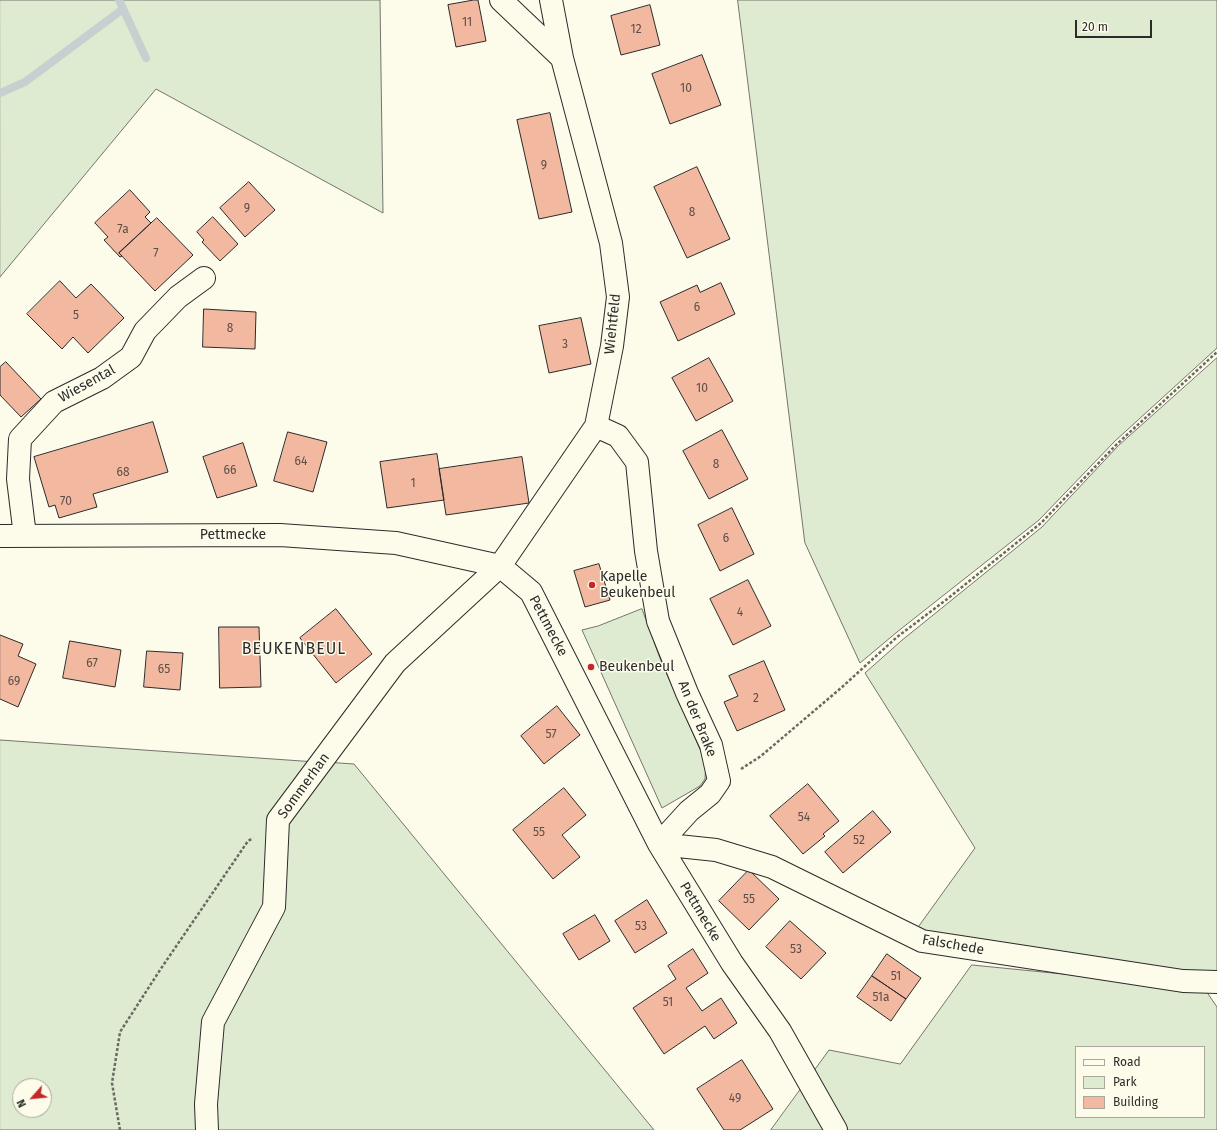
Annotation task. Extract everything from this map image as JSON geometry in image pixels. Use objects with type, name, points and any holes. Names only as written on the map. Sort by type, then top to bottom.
[{"type":"street","points":[[501,0],[562,58]]},
{"type":"street","name":"Wiehtfeld","points":[[500,566],[596,426],[612,346],[618,297],[611,243],[562,58],[551,0]]},
{"type":"street","name":"Wiesental","points":[[25,536],[18,479],[20,439],[54,402],[102,378],[131,358],[145,331],[178,297],[204,278]]},
{"type":"street","name":"An der Brake","points":[[596,426],[618,436],[637,462],[646,551],[658,621],[687,692],[711,745],[720,781]]},
{"type":"street","name":"Pettmecke","points":[[0,536],[280,535],[396,543],[500,566],[531,592],[659,844],[732,963],[780,1031],[836,1130]]},
{"type":"street","name":"Sommerhan","points":[[207,1130],[206,1104],[213,1022],[274,907],[278,820],[395,663],[500,566]]},
{"type":"street","points":[[659,844],[689,811],[710,794],[720,781]]},
{"type":"street","name":"Falschede","points":[[659,844],[716,850],[772,867],[922,941],[1183,981],[1217,982]]},
{"type":"path","points":[[720,781],[761,756],[841,688],[897,636],[946,600],[1041,523],[1117,444],[1217,352]]},
{"type":"path","points":[[120,1130],[112,1083],[120,1032],[160,970],[248,841],[278,820]]},
{"type":"green space","points":[[0,0],[380,0],[383,213],[156,89],[0,277]]},
{"type":"green space","points":[[738,0],[1217,0],[1217,348],[1115,441],[1039,520],[860,663],[805,543]]},
{"type":"green space","points":[[1217,358],[1217,976],[916,930],[975,848],[865,673],[901,641],[1042,527],[1118,446]]},
{"type":"green space","points":[[642,609],[661,661],[706,763],[705,779],[700,786],[662,808],[582,630],[598,626]]},
{"type":"green space","points":[[0,740],[316,762],[276,818],[272,905],[211,1020],[203,1130],[0,1130]]},
{"type":"green space","points":[[325,762],[354,764],[654,1130],[211,1130],[217,1023],[278,905],[282,822]]},
{"type":"green space","points":[[972,965],[1204,988],[1217,1007],[1217,1130],[843,1130],[813,1072],[829,1050],[900,1064]]},
{"type":"green space","points":[[803,1086],[824,1130],[771,1130]]},
{"type":"building","points":[[478,0],[486,41],[456,47],[448,5]]},
{"type":"building","points":[[650,5],[660,45],[621,55],[611,16]]},
{"type":"building","points":[[702,55],[721,105],[670,124],[652,74]]},
{"type":"building","points":[[550,113],[572,212],[539,219],[517,120]]},
{"type":"building","points":[[697,167],[730,239],[687,258],[654,187]]},
{"type":"building","points":[[249,182],[275,210],[245,237],[220,208]]},
{"type":"building","points":[[130,190],[150,212],[145,217],[151,223],[119,253],[122,256],[120,257],[104,240],[108,237],[95,223]]},
{"type":"building","points":[[213,217],[238,244],[220,261],[202,242],[204,240],[197,232]]},
{"type":"building","points":[[157,218],[193,255],[155,291],[119,253]]},
{"type":"building","points":[[60,281],[76,298],[91,284],[124,318],[88,353],[73,337],[62,349],[27,314]]},
{"type":"building","points":[[721,283],[735,314],[678,341],[660,302],[697,285],[700,292]]},
{"type":"building","points":[[204,309],[256,312],[255,349],[203,347]]},
{"type":"building","points":[[581,318],[591,364],[549,373],[539,326]]},
{"type":"building","points":[[709,358],[733,401],[696,421],[672,378]]},
{"type":"building","points":[[6,362],[41,399],[21,417],[0,395],[0,367]]},
{"type":"building","points":[[153,422],[168,472],[93,494],[97,507],[59,518],[55,505],[49,507],[34,457]]},
{"type":"building","points":[[722,430],[748,479],[709,499],[683,451]]},
{"type":"building","points":[[288,432],[327,442],[313,492],[274,481]]},
{"type":"building","points":[[243,443],[257,486],[217,498],[203,457]]},
{"type":"building","points":[[437,454],[444,500],[387,508],[380,462]]},
{"type":"building","points":[[522,457],[529,503],[446,515],[439,469]]},
{"type":"building","points":[[732,508],[754,554],[720,571],[698,525]]},
{"type":"building","name":"Kapelle Beukenbeul","points":[[599,564],[610,600],[585,607],[574,571]]},
{"type":"building","points":[[748,580],[771,626],[733,645],[710,599]]},
{"type":"building","points":[[336,609],[372,654],[336,683],[300,638]]},
{"type":"building","points":[[219,627],[259,627],[261,687],[220,688]]},
{"type":"building","points":[[0,635],[23,644],[18,656],[36,664],[18,707],[0,699]]},
{"type":"building","points":[[70,641],[121,650],[115,687],[63,678]]},
{"type":"building","points":[[147,651],[183,653],[180,690],[144,687]]},
{"type":"building","points":[[764,661],[785,710],[737,731],[724,702],[738,696],[729,676]]},
{"type":"building","points":[[557,706],[580,735],[544,764],[521,736]]},
{"type":"building","points":[[808,784],[839,821],[823,834],[825,836],[803,854],[770,816]]},
{"type":"building","points":[[564,788],[586,815],[562,835],[580,857],[553,879],[513,830]]},
{"type":"building","points":[[873,811],[891,832],[843,873],[825,852]]},
{"type":"building","points":[[749,870],[779,899],[749,930],[719,901]]},
{"type":"building","points":[[647,900],[667,933],[635,953],[615,921]]},
{"type":"building","points":[[595,915],[610,941],[579,960],[563,934]]},
{"type":"building","points":[[790,921],[826,953],[801,979],[766,947]]},
{"type":"building","points":[[693,949],[708,973],[686,988],[702,1011],[721,998],[737,1023],[714,1039],[705,1026],[664,1054],[633,1008],[676,979],[668,966]]},
{"type":"building","points":[[887,954],[921,978],[906,999],[872,976]]},
{"type":"building","points":[[872,976],[906,999],[891,1021],[857,997]]},
{"type":"building","points":[[742,1060],[773,1109],[740,1130],[724,1130],[697,1089]]},
{"type":"waterway","points":[[119,0],[146,58]]},
{"type":"waterway","points":[[0,93],[25,82],[123,9]]},
{"type":"place","name":"Kapelle Beukenbeul","points":[[592,585]]},
{"type":"place","name":"Beukenbeul","points":[[591,667]]},
{"type":"district","name":"BEUKENBEUL","points":[[294,650]]}]
